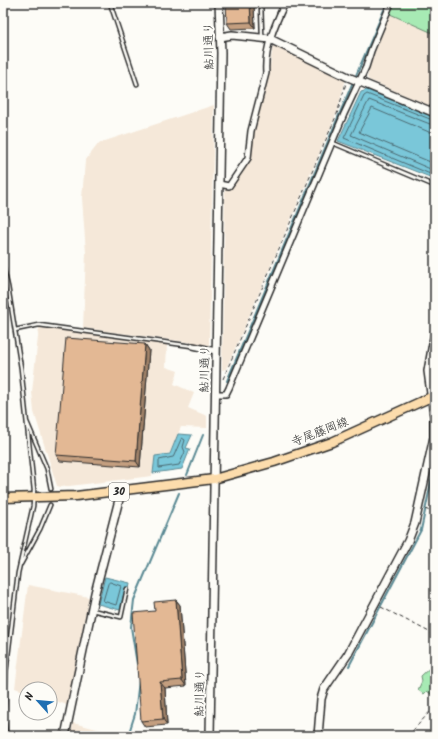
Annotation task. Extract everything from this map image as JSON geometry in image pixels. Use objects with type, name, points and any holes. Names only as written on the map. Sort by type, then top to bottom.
[{"type":"main road","name":"寺尾藤岡線","points":[[214,479],[274,462],[332,442],[431,397]]},
{"type":"main road","name":"30","points":[[3,498],[76,496],[121,492],[214,479]]},
{"type":"street","name":"鮎川通り","points":[[210,736],[219,184],[220,3]]},
{"type":"street","points":[[219,184],[229,186],[248,158],[251,131],[266,73],[270,38],[274,25],[285,3]]},
{"type":"street","points":[[215,394],[226,394],[229,388],[391,3]]},
{"type":"street","points":[[220,37],[232,34],[270,38],[348,77],[435,113]]},
{"type":"street","points":[[318,736],[321,699],[324,689],[348,654],[408,541],[419,506],[434,437],[434,416],[428,371],[435,333]]},
{"type":"street","points":[[193,346],[216,351]]},
{"type":"street","points":[[65,736],[92,610],[121,492]]},
{"type":"lane","points":[[110,3],[137,84]]},
{"type":"lane","points":[[261,3],[262,37]]},
{"type":"lane","points":[[333,142],[435,186]]},
{"type":"lane","points":[[3,266],[21,368],[34,498],[18,573],[6,672],[4,718],[6,736]]},
{"type":"lane","points":[[15,330],[39,325],[193,346]]},
{"type":"lane","points":[[26,417],[47,469],[50,489]]},
{"type":"lane","points":[[18,573],[21,563],[40,529],[50,506]]},
{"type":"lane","points":[[92,610],[121,617],[127,589]]},
{"type":"path","points":[[221,383],[337,114],[348,77]]},
{"type":"path","points":[[419,506],[435,513]]},
{"type":"path","points":[[375,604],[435,635]]},
{"type":"path","points":[[408,736],[435,706]]},
{"type":"shaded area","points":[[390,14],[435,34],[435,108],[369,80],[367,77],[374,53]]},
{"type":"shaded area","points":[[273,45],[346,78],[337,112],[226,369],[222,370],[225,187],[249,160],[252,151],[256,114],[269,73]]},
{"type":"shaded area","points":[[214,105],[209,345],[83,328],[86,253],[82,198],[85,161],[99,143]]},
{"type":"shaded area","points":[[39,328],[63,329],[167,344],[166,367],[178,371],[174,384],[194,393],[188,408],[207,416],[207,428],[181,427],[170,453],[155,456],[152,476],[61,487],[57,486],[34,412],[32,392]]},
{"type":"shaded area","points":[[28,585],[89,597],[67,705],[58,702],[58,681],[18,681],[18,689],[15,688]]},
{"type":"shaded area","points":[[73,723],[121,735],[71,736]]},
{"type":"green space","points":[[395,3],[430,3],[435,5],[435,34],[390,14]]},
{"type":"green space","points":[[435,663],[435,697],[427,691],[424,694],[418,690],[422,681],[421,676]]},
{"type":"water","points":[[367,90],[435,118],[435,179],[338,141],[361,92]]},
{"type":"water","points":[[178,434],[192,435],[186,448],[190,449],[182,469],[153,473],[155,456],[170,454]]},
{"type":"water","points":[[105,577],[130,583],[129,588],[125,588],[120,610],[98,604]]},
{"type":"building","points":[[226,3],[250,3],[251,22],[227,23]]},
{"type":"building","points":[[66,338],[145,344],[136,461],[56,455]]},
{"type":"building","points":[[176,600],[182,680],[160,682],[163,719],[141,721],[133,613],[155,611],[154,602]]},
{"type":"waterway","points":[[355,78],[387,3]]},
{"type":"waterway","points":[[227,381],[353,82]]},
{"type":"waterway","points":[[187,475],[203,435]]},
{"type":"waterway","points":[[349,666],[421,530],[435,464]]},
{"type":"waterway","points":[[137,664],[131,627],[134,600],[179,493]]},
{"type":"waterway","points":[[128,736],[135,714],[139,680]]}]
